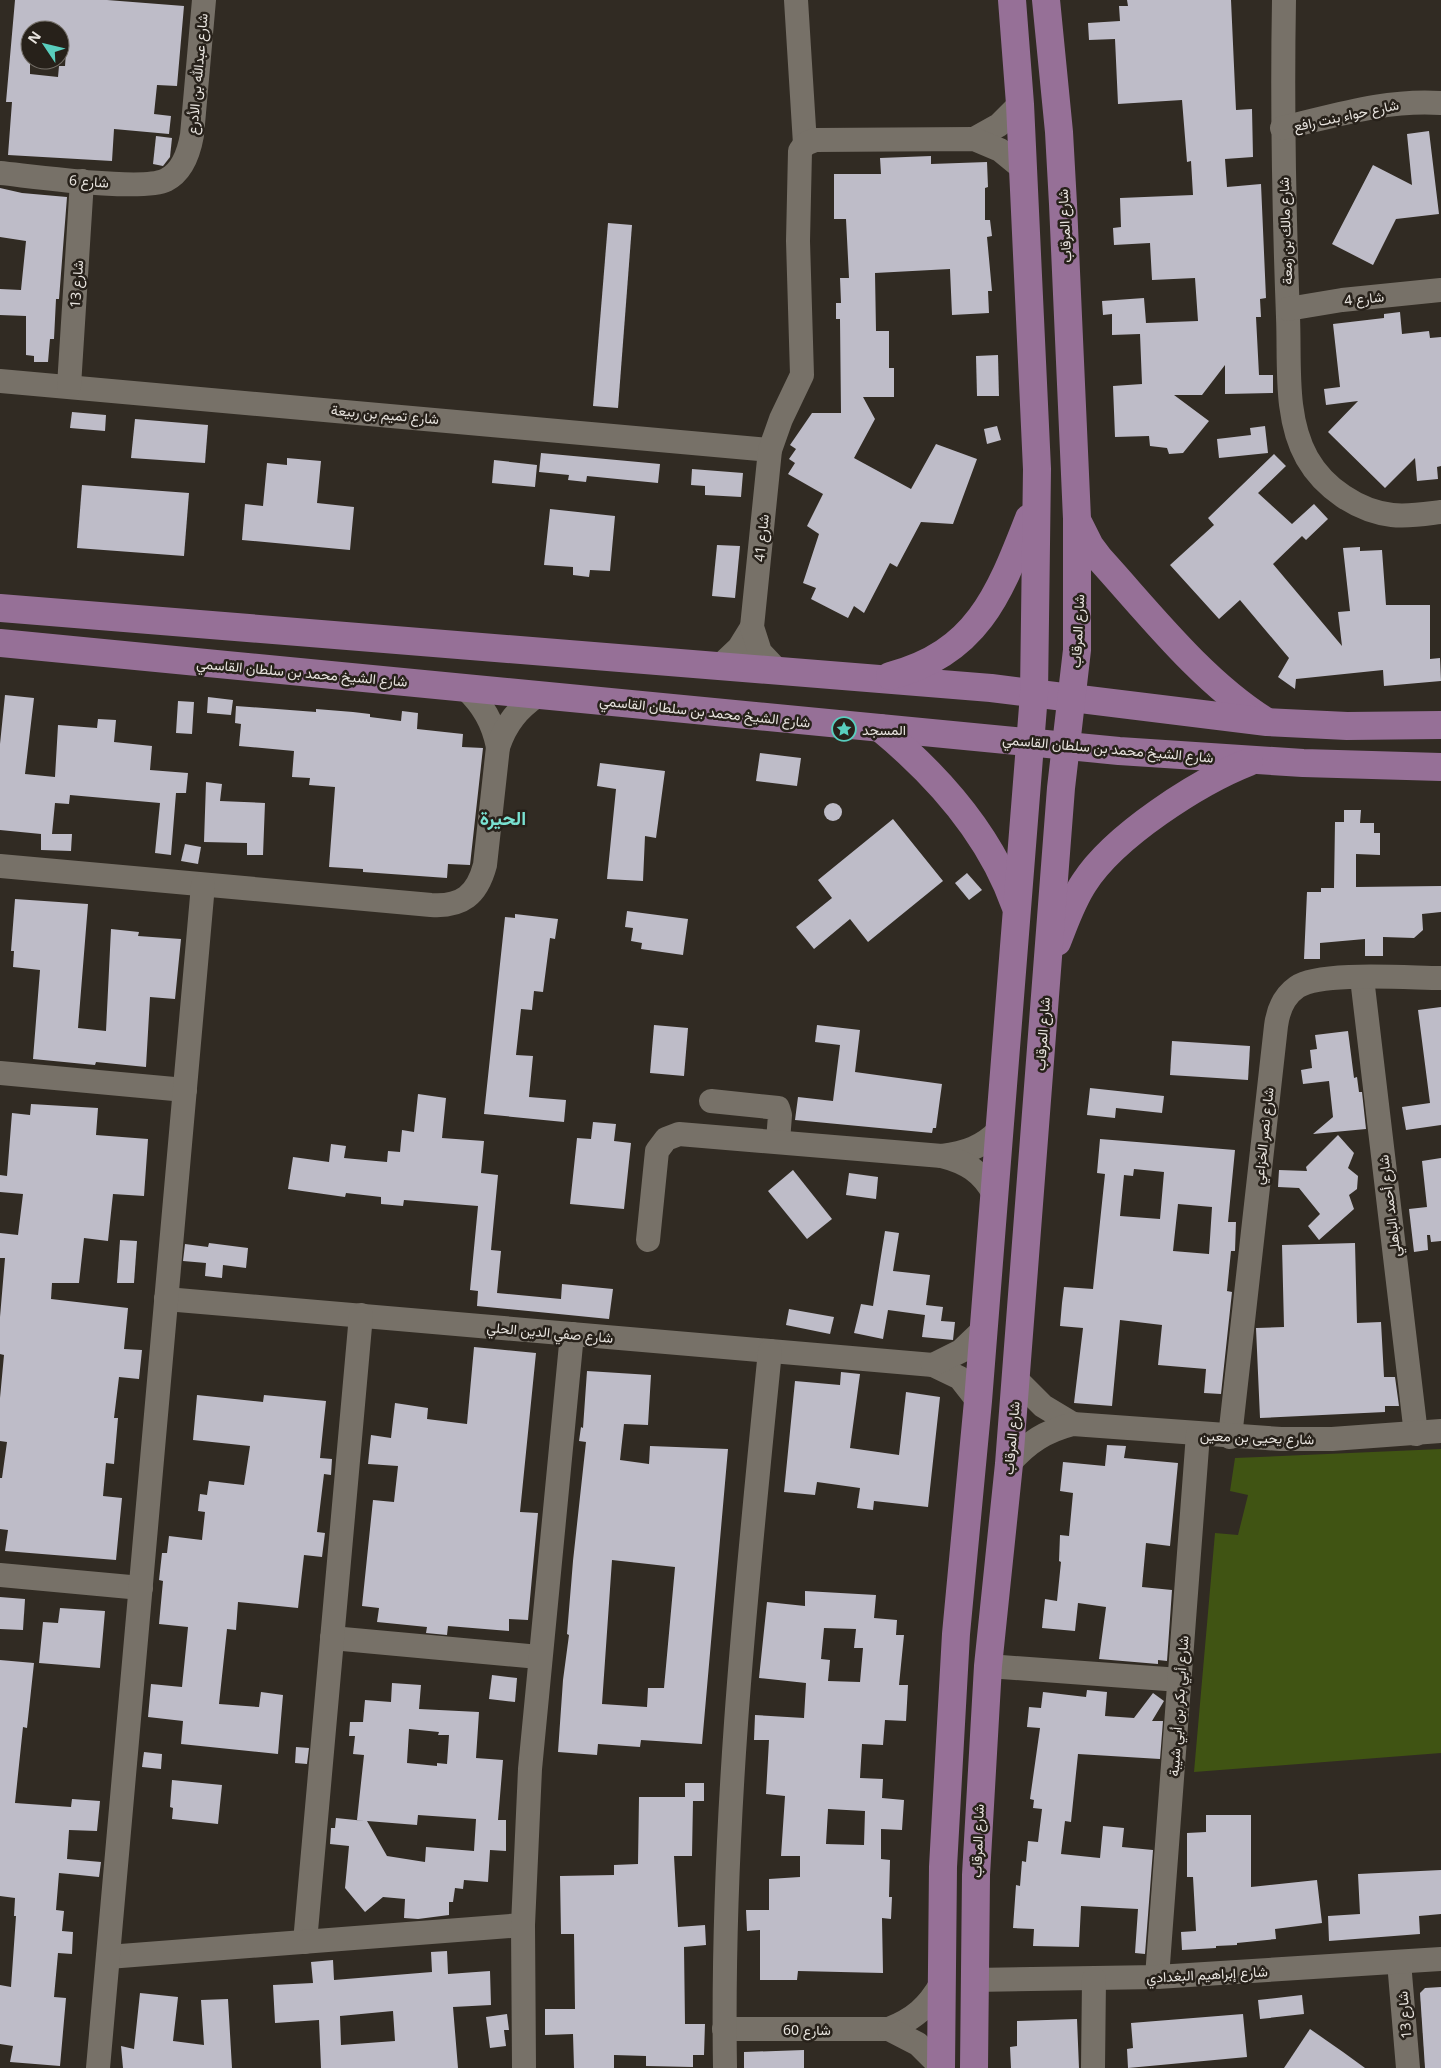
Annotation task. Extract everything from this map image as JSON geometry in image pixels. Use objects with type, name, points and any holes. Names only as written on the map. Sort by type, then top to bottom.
[{"type":"main road","points":[[941,2067],[941,1984],[948,1750],[965,1518],[978,1401],[1034,694],[1037,469],[1020,104],[1012,0]]},
{"type":"main road","name":"شارع المرقاب","points":[[974,2068],[973,1980],[980,1780],[988,1666],[1009,1464],[1066,746],[1077,650],[1077,519],[1059,132],[1046,0]]},
{"type":"main road","points":[[879,679],[906,672],[932,660],[956,644],[977,624],[1001,588],[1036,500]]},
{"type":"main road","points":[[1077,519],[1090,546],[1099,558],[1204,672],[1234,700],[1267,722]]},
{"type":"main road","points":[[0,608],[879,679],[1072,698],[1267,722],[1347,726],[1441,724]]},
{"type":"main road","points":[[0,619],[15,618],[31,611]]},
{"type":"main road","name":"شارع الشيخ محمد بن سلطان القاسمي","points":[[0,643],[1066,746],[1256,760],[1372,766],[1441,766]]},
{"type":"main road","points":[[880,728],[931,774],[960,810],[993,856],[1007,882],[1017,909]]},
{"type":"main road","points":[[1048,966],[1073,902],[1097,866],[1143,826],[1201,784],[1256,760]]},
{"type":"street","name":"شارع عبدالله بن الأدرع","points":[[175,173],[187,156],[192,135],[204,0]]},
{"type":"street","name":"شارع 41","points":[[778,671],[760,652],[752,627],[770,450],[781,419],[802,375],[798,170],[800,151],[805,144],[796,0]]},
{"type":"street","name":"شارع مالك بن زمعة","points":[[1284,0],[1282,128],[1294,423],[1308,460],[1324,480],[1343,497],[1366,508],[1392,515],[1441,512]]},
{"type":"street","name":"شارع حواء بنت رافع","points":[[1282,128],[1374,106],[1419,102],[1441,103]]},
{"type":"street","points":[[974,139],[999,125],[1020,104]]},
{"type":"street","points":[[805,144],[815,140],[974,139],[1000,150],[1022,168]]},
{"type":"street","name":"شارع 6","points":[[0,173],[82,181],[150,184],[166,180],[175,173]]},
{"type":"street","name":"شارع 13","points":[[69,386],[82,181]]},
{"type":"street","name":"شارع 4","points":[[1288,309],[1342,300],[1441,290]]},
{"type":"street","name":"شارع تميم بن ربيعة","points":[[0,381],[770,450]]},
{"type":"street","name":"شارع 41","points":[[720,666],[739,648],[752,627]]},
{"type":"street","points":[[464,688],[488,714],[498,747]]},
{"type":"street","points":[[0,866],[446,906],[460,901],[473,892],[481,880],[485,865],[498,747],[512,716],[524,704],[538,695]]},
{"type":"street","points":[[98,2068],[203,884]]},
{"type":"street","name":"شارع نصر الخزاعي","points":[[1230,1437],[1277,1014],[1289,994],[1309,981],[1362,978],[1441,978]]},
{"type":"street","name":"شارع أحمد الباهلي","points":[[1362,978],[1416,1434]]},
{"type":"street","points":[[0,1073],[185,1090]]},
{"type":"street","points":[[710,1101],[778,1108],[780,1115],[778,1141]]},
{"type":"street","points":[[942,1156],[958,1154],[974,1148],[989,1141],[999,1130]]},
{"type":"street","points":[[648,1240],[656,1158],[660,1144],[666,1139],[679,1134],[942,1156],[958,1160],[974,1169],[986,1180],[994,1194]]},
{"type":"street","name":"شارع صفي الدين الحلي","points":[[166,1298],[933,1365],[960,1378],[978,1401]]},
{"type":"street","points":[[305,1942],[361,1315]]},
{"type":"street","points":[[933,1365],[961,1351],[984,1329]]},
{"type":"street","points":[[524,2068],[523,1925],[530,1769],[572,1334]]},
{"type":"street","points":[[725,2068],[726,1878],[731,1775],[744,1616],[770,1351]]},
{"type":"street","name":"شارع يحيى بن معين","points":[[1016,1379],[1043,1406],[1073,1424]]},
{"type":"street","name":"شارع يحيى بن معين","points":[[1009,1464],[1022,1449],[1037,1438],[1055,1429],[1073,1424],[1230,1437],[1332,1439],[1441,1432]]},
{"type":"street","name":"شارع أبي بكر بن أبي شيبة","points":[[1157,1977],[1198,1434]]},
{"type":"street","points":[[0,1575],[141,1588]]},
{"type":"street","points":[[332,1638],[540,1657]]},
{"type":"street","points":[[988,1666],[1180,1680]]},
{"type":"street","points":[[108,1957],[523,1925]]},
{"type":"street","name":"شارع إبراهيم البغدادي","points":[[973,1980],[1157,1977],[1441,1959]]},
{"type":"street","name":"شارع 13","points":[[1399,1962],[1408,2068]]},
{"type":"street","points":[[1093,2068],[1094,1979]]},
{"type":"street","name":"شارع 60","points":[[724,2029],[889,2029],[906,2022],[920,2012],[932,1999],[941,1984]]},
{"type":"street","name":"شارع 60","points":[[889,2029],[918,2044],[941,2067]]},
{"type":"green space","points":[[1441,1449],[1441,1753],[1194,1772],[1215,1533],[1238,1535],[1248,1495],[1230,1491],[1235,1458]]},
{"type":"building","points":[[15,0],[107,0],[184,6],[177,86],[157,85],[154,114],[171,116],[169,134],[114,129],[112,161],[8,155],[12,102],[6,102]]},
{"type":"building","points":[[1127,0],[1231,0],[1236,110],[1252,109],[1253,157],[1225,159],[1227,187],[1261,184],[1266,298],[1260,299],[1261,317],[1256,317],[1259,375],[1273,375],[1273,393],[1225,394],[1225,365],[1202,395],[1174,395],[1209,421],[1183,453],[1169,454],[1167,448],[1150,446],[1149,436],[1115,437],[1113,386],[1142,384],[1140,334],[1112,335],[1112,314],[1103,315],[1102,301],[1144,298],[1146,323],[1198,321],[1195,278],[1152,280],[1150,243],[1114,245],[1113,228],[1121,227],[1120,198],[1193,195],[1191,161],[1187,162],[1182,100],[1118,104],[1115,39],[1089,40],[1088,23],[1120,21],[1119,6],[1128,6]]},
{"type":"building","points":[[1429,131],[1439,214],[1396,219],[1373,265],[1332,244],[1373,165],[1412,185],[1407,134]]},
{"type":"building","points":[[156,136],[172,138],[170,157],[163,166],[153,164]]},
{"type":"building","points":[[931,156],[931,164],[987,162],[988,187],[985,188],[985,220],[990,220],[992,236],[987,237],[992,291],[988,291],[989,313],[952,315],[950,269],[875,273],[876,331],[889,331],[889,368],[894,368],[894,397],[863,397],[875,419],[854,458],[911,489],[936,444],[977,459],[953,524],[921,522],[897,567],[890,563],[864,613],[854,606],[848,618],[811,599],[816,588],[803,583],[819,534],[807,526],[823,494],[788,474],[795,463],[789,459],[796,449],[790,445],[812,413],[841,413],[840,319],[836,319],[836,303],[841,303],[840,278],[849,278],[846,219],[834,219],[834,174],[881,174],[880,158]]},
{"type":"building","points":[[0,188],[22,193],[67,197],[59,299],[56,299],[54,339],[50,339],[48,362],[34,362],[34,356],[26,355],[26,316],[0,315],[0,289],[21,290],[26,241],[0,237]]},
{"type":"building","points":[[608,223],[632,225],[618,408],[593,406]]},
{"type":"building","points":[[1400,312],[1402,334],[1429,331],[1430,338],[1441,337],[1441,466],[1437,467],[1438,479],[1417,481],[1415,458],[1385,488],[1328,432],[1358,401],[1326,405],[1324,389],[1340,387],[1333,324],[1384,318],[1384,314]]},
{"type":"building","points":[[998,355],[999,396],[977,396],[976,356]]},
{"type":"building","points":[[72,412],[106,415],[105,431],[70,428]]},
{"type":"building","points":[[135,419],[208,425],[205,463],[131,458]]},
{"type":"building","points":[[997,426],[1001,440],[987,444],[984,429]]},
{"type":"building","points":[[1265,426],[1268,453],[1219,458],[1217,439],[1251,435],[1250,428]]},
{"type":"building","points":[[541,453],[660,464],[658,483],[587,476],[586,482],[568,480],[569,475],[539,472]]},
{"type":"building","points":[[1274,454],[1286,466],[1258,493],[1292,524],[1314,504],[1328,519],[1306,540],[1302,536],[1273,564],[1342,646],[1338,612],[1350,611],[1343,548],[1360,547],[1360,551],[1382,550],[1386,605],[1430,605],[1430,659],[1440,658],[1441,681],[1384,686],[1383,670],[1296,679],[1295,689],[1278,677],[1289,658],[1240,600],[1219,619],[1170,565],[1214,525],[1208,518]]},
{"type":"building","points":[[287,458],[321,461],[317,503],[354,507],[350,550],[242,540],[245,504],[263,506],[267,463],[287,465]]},
{"type":"building","points":[[494,460],[537,465],[535,487],[492,483]]},
{"type":"building","points":[[692,469],[743,473],[741,497],[705,495],[705,486],[691,485]]},
{"type":"building","points":[[82,485],[189,493],[184,556],[77,548]]},
{"type":"building","points":[[550,509],[615,516],[610,571],[590,570],[589,577],[573,575],[573,567],[544,565]]},
{"type":"building","points":[[717,545],[740,546],[735,598],[712,596]]},
{"type":"building","points":[[5,695],[34,698],[25,774],[55,777],[58,725],[97,728],[98,719],[116,720],[114,742],[152,746],[150,770],[188,773],[186,793],[176,793],[171,855],[155,853],[160,803],[70,795],[69,804],[55,803],[52,834],[72,834],[71,851],[41,850],[41,834],[0,830],[0,744]]},
{"type":"building","points":[[208,697],[233,700],[231,715],[207,713]]},
{"type":"building","points":[[178,701],[194,702],[192,734],[176,733]]},
{"type":"building","points":[[236,706],[316,712],[316,709],[353,712],[370,714],[370,717],[401,721],[402,711],[418,713],[417,729],[463,734],[462,747],[483,748],[470,865],[448,864],[447,878],[363,872],[363,869],[329,867],[335,787],[309,785],[310,778],[292,777],[294,751],[239,746],[241,724],[235,723]]},
{"type":"building","points":[[760,753],[801,758],[797,786],[756,781]]},
{"type":"building","points":[[600,763],[665,771],[656,838],[645,836],[643,881],[607,879],[616,789],[597,786]]},
{"type":"building","points":[[206,782],[222,784],[220,801],[265,803],[263,855],[247,855],[247,843],[204,842]]},
{"type":"building","points":[[833,803],[839,806],[842,812],[839,818],[833,821],[827,818],[824,812],[827,806]]},
{"type":"building","points":[[1344,810],[1361,810],[1360,823],[1374,823],[1374,833],[1380,833],[1380,855],[1356,854],[1356,887],[1441,886],[1441,912],[1422,914],[1423,930],[1414,938],[1383,937],[1383,956],[1365,956],[1365,939],[1320,943],[1320,959],[1304,959],[1307,892],[1321,892],[1321,888],[1334,888],[1335,822],[1344,822]]},
{"type":"building","points":[[893,819],[943,881],[868,942],[850,919],[814,949],[796,927],[832,898],[818,880]]},
{"type":"building","points":[[185,844],[201,847],[198,864],[181,861]]},
{"type":"building","points":[[967,873],[982,890],[969,900],[955,883]]},
{"type":"building","points":[[15,899],[88,904],[78,1028],[106,1031],[111,929],[139,932],[138,936],[181,939],[175,999],[150,997],[146,1067],[96,1062],[95,1065],[33,1059],[40,970],[13,967],[14,951],[11,951]]},
{"type":"building","points":[[627,911],[688,919],[683,955],[641,949],[642,943],[631,941],[633,928],[625,927]]},
{"type":"building","points":[[515,914],[558,919],[555,939],[550,938],[543,992],[534,991],[532,1010],[521,1009],[516,1055],[533,1056],[529,1097],[566,1100],[564,1122],[484,1114],[505,917],[515,918]]},
{"type":"building","points":[[1441,1007],[1441,1125],[1406,1130],[1402,1107],[1430,1103],[1418,1010]]},
{"type":"building","points":[[654,1025],[688,1028],[684,1076],[650,1073]]},
{"type":"building","points":[[817,1025],[860,1030],[855,1072],[942,1084],[936,1128],[933,1128],[932,1133],[795,1120],[798,1097],[833,1101],[840,1045],[815,1042]]},
{"type":"building","points":[[1348,1031],[1354,1078],[1357,1077],[1359,1092],[1362,1092],[1366,1129],[1313,1134],[1333,1117],[1329,1081],[1303,1084],[1301,1070],[1312,1068],[1310,1050],[1317,1049],[1315,1035]]},
{"type":"building","points":[[1172,1041],[1250,1046],[1248,1080],[1170,1075]]},
{"type":"building","points":[[1090,1088],[1164,1096],[1162,1113],[1116,1108],[1115,1118],[1087,1115]]},
{"type":"building","points":[[418,1094],[446,1098],[442,1138],[484,1141],[481,1173],[498,1175],[491,1250],[501,1251],[497,1293],[561,1299],[562,1284],[613,1289],[609,1319],[477,1306],[478,1291],[470,1290],[478,1206],[404,1200],[403,1206],[381,1204],[381,1197],[346,1193],[345,1197],[288,1189],[293,1157],[329,1162],[331,1144],[346,1146],[344,1158],[387,1162],[388,1151],[400,1152],[402,1130],[414,1132]]},
{"type":"building","points":[[31,1104],[98,1108],[96,1135],[148,1139],[144,1196],[113,1194],[108,1241],[84,1238],[79,1283],[52,1283],[51,1299],[128,1308],[124,1349],[142,1350],[139,1379],[119,1377],[114,1418],[118,1418],[114,1464],[106,1463],[103,1496],[122,1498],[116,1560],[5,1551],[8,1530],[0,1529],[0,1478],[2,1478],[7,1442],[0,1441],[0,1398],[4,1355],[0,1354],[0,1317],[5,1258],[0,1258],[0,1233],[18,1235],[23,1194],[0,1192],[0,1175],[7,1176],[12,1113],[30,1115]]},
{"type":"building","points":[[593,1122],[616,1124],[614,1141],[631,1143],[624,1209],[570,1204],[577,1138],[591,1139]]},
{"type":"building","points":[[1338,1135],[1354,1153],[1348,1168],[1358,1176],[1357,1189],[1349,1195],[1354,1209],[1319,1240],[1308,1226],[1320,1214],[1299,1188],[1278,1187],[1279,1170],[1307,1171],[1306,1167]]},
{"type":"building","points":[[1100,1139],[1235,1150],[1228,1222],[1236,1222],[1235,1251],[1231,1251],[1227,1291],[1232,1292],[1221,1394],[1204,1393],[1206,1369],[1158,1365],[1162,1325],[1120,1320],[1112,1406],[1074,1403],[1083,1328],[1060,1326],[1062,1303],[1064,1287],[1093,1289],[1105,1174],[1097,1173]],"holes":[[[1134,1169],[1164,1172],[1160,1219],[1120,1216],[1124,1175],[1133,1176]],[[1178,1204],[1212,1207],[1209,1254],[1173,1251]]]},
{"type":"building","points":[[1441,1158],[1441,1241],[1431,1242],[1430,1235],[1427,1235],[1428,1250],[1414,1252],[1409,1209],[1427,1207],[1422,1161]]},
{"type":"building","points":[[793,1170],[832,1219],[807,1239],[768,1191]]},
{"type":"building","points":[[849,1173],[878,1177],[876,1199],[846,1195]]},
{"type":"building","points":[[885,1231],[899,1233],[893,1271],[930,1275],[926,1305],[943,1307],[941,1321],[955,1322],[953,1340],[922,1337],[925,1315],[888,1310],[883,1339],[854,1333],[861,1304],[873,1306]]},
{"type":"building","points":[[120,1240],[137,1241],[134,1283],[117,1283]]},
{"type":"building","points":[[209,1243],[248,1248],[246,1268],[223,1265],[222,1278],[205,1276],[206,1263],[183,1261],[185,1244],[208,1247]]},
{"type":"building","points":[[1355,1243],[1357,1323],[1381,1322],[1384,1377],[1395,1377],[1399,1406],[1385,1406],[1385,1412],[1260,1418],[1256,1328],[1284,1327],[1282,1245]]},
{"type":"building","points":[[789,1309],[834,1317],[830,1334],[786,1325]]},
{"type":"building","points":[[474,1347],[536,1353],[520,1512],[538,1513],[528,1620],[509,1619],[509,1631],[448,1626],[447,1635],[426,1633],[427,1627],[377,1622],[379,1608],[362,1606],[373,1500],[394,1502],[398,1466],[368,1464],[371,1435],[391,1438],[395,1403],[428,1408],[427,1419],[467,1424]]},
{"type":"building","points":[[587,1371],[651,1375],[648,1425],[624,1424],[620,1460],[649,1464],[650,1446],[728,1449],[702,1744],[641,1740],[640,1747],[598,1744],[597,1755],[558,1752],[563,1680],[569,1635],[567,1634],[573,1561],[586,1442],[579,1441],[581,1427],[583,1428]],"holes":[[[612,1560],[675,1567],[664,1688],[648,1688],[647,1707],[602,1704]]]},
{"type":"building","points":[[841,1372],[860,1374],[850,1448],[899,1455],[906,1392],[940,1397],[928,1507],[874,1501],[873,1510],[857,1508],[860,1488],[817,1482],[815,1495],[784,1492],[795,1381],[840,1385]]},
{"type":"building","points":[[197,1395],[263,1402],[264,1395],[326,1401],[320,1458],[332,1459],[331,1475],[324,1474],[317,1532],[325,1533],[322,1557],[304,1555],[298,1608],[238,1602],[236,1630],[227,1629],[219,1704],[259,1707],[261,1692],[283,1695],[278,1754],[181,1744],[183,1721],[148,1717],[151,1684],[182,1687],[188,1627],[159,1624],[163,1581],[159,1580],[162,1553],[167,1553],[169,1536],[202,1540],[205,1512],[198,1511],[200,1494],[207,1495],[209,1481],[244,1485],[250,1446],[193,1440]]},
{"type":"building","points":[[1107,1445],[1126,1446],[1124,1458],[1178,1463],[1170,1546],[1146,1543],[1142,1587],[1172,1590],[1167,1661],[1158,1660],[1158,1664],[1099,1659],[1106,1607],[1078,1603],[1075,1631],[1042,1628],[1045,1599],[1057,1601],[1061,1562],[1059,1561],[1060,1535],[1069,1536],[1073,1493],[1060,1491],[1063,1462],[1105,1466]]},
{"type":"building","points":[[805,1591],[876,1595],[874,1618],[897,1620],[896,1635],[904,1635],[899,1685],[908,1685],[906,1721],[885,1720],[883,1745],[862,1744],[860,1778],[883,1779],[882,1798],[904,1800],[902,1830],[881,1829],[881,1859],[890,1860],[889,1897],[892,1897],[891,1919],[882,1918],[883,1973],[798,1971],[797,1980],[760,1980],[760,1930],[747,1931],[746,1910],[769,1910],[769,1879],[800,1877],[800,1856],[781,1856],[785,1796],[766,1794],[769,1740],[754,1740],[755,1715],[804,1718],[806,1683],[759,1678],[767,1602],[805,1606]],"holes":[[[824,1628],[856,1629],[854,1648],[863,1648],[860,1682],[828,1681],[830,1660],[821,1659]],[[828,1809],[865,1811],[864,1845],[826,1844]]]},
{"type":"building","points":[[0,1597],[25,1599],[23,1630],[0,1629]]},
{"type":"building","points":[[60,1608],[105,1611],[100,1668],[39,1663],[43,1622],[58,1623]]},
{"type":"building","points":[[0,1660],[34,1663],[27,1728],[23,1727],[15,1803],[71,1807],[72,1799],[100,1801],[97,1831],[69,1830],[67,1859],[101,1862],[99,1877],[59,1873],[56,1910],[64,1911],[62,1931],[73,1932],[72,1954],[58,1953],[54,1997],[66,1998],[60,2066],[10,2062],[13,2046],[0,2044],[0,1985],[11,1987],[16,1916],[14,1916],[15,1898],[0,1896]]},
{"type":"building","points":[[492,1675],[517,1678],[515,1702],[489,1699]]},
{"type":"building","points":[[392,1683],[421,1685],[419,1709],[479,1712],[476,1758],[503,1760],[498,1820],[506,1820],[506,1851],[490,1850],[488,1882],[464,1880],[463,1889],[455,1888],[453,1902],[449,1902],[449,1915],[418,1919],[404,1918],[405,1899],[383,1897],[365,1912],[345,1888],[349,1846],[330,1844],[331,1828],[335,1828],[336,1818],[365,1821],[357,1820],[364,1755],[353,1754],[355,1736],[349,1736],[350,1722],[363,1722],[365,1700],[391,1702]],"holes":[[[409,1729],[439,1732],[438,1735],[449,1735],[447,1764],[437,1763],[437,1766],[407,1763]],[[418,1815],[476,1819],[474,1851],[426,1847],[425,1862],[387,1856],[367,1821],[417,1825]]]},
{"type":"building","points":[[1087,1690],[1107,1692],[1105,1716],[1134,1718],[1153,1693],[1164,1701],[1152,1721],[1163,1721],[1160,1759],[1078,1754],[1071,1822],[1065,1821],[1061,1854],[1100,1858],[1103,1826],[1124,1828],[1122,1847],[1153,1850],[1145,1954],[1135,1953],[1138,1909],[1081,1906],[1079,1947],[1033,1946],[1034,1929],[1013,1928],[1016,1885],[1020,1886],[1022,1861],[1026,1862],[1028,1841],[1038,1842],[1042,1809],[1033,1808],[1034,1800],[1030,1799],[1040,1728],[1027,1727],[1029,1707],[1041,1708],[1043,1692],[1086,1697]]},
{"type":"building","points":[[296,1747],[309,1748],[307,1764],[295,1763]]},
{"type":"building","points":[[144,1752],[162,1754],[161,1769],[142,1767]]},
{"type":"building","points":[[172,1780],[222,1785],[218,1824],[172,1819],[173,1808],[170,1807]]},
{"type":"building","points":[[685,1783],[704,1783],[704,1801],[693,1801],[692,1856],[674,1856],[678,1927],[705,1925],[706,1945],[684,1947],[685,2024],[705,2024],[704,2055],[693,2055],[693,2067],[646,2066],[646,2056],[614,2055],[614,2068],[574,2068],[573,2034],[545,2035],[545,2009],[575,2009],[574,1934],[561,1934],[560,1876],[614,1875],[614,1865],[638,1864],[639,1797],[685,1797]]},
{"type":"building","points":[[1206,1815],[1251,1815],[1251,1887],[1317,1880],[1322,1923],[1275,1929],[1276,1939],[1216,1946],[1216,1948],[1182,1950],[1181,1932],[1196,1931],[1193,1877],[1187,1877],[1187,1833],[1206,1832]]},
{"type":"building","points":[[1441,1870],[1441,1914],[1419,1916],[1420,1934],[1329,1941],[1328,1916],[1360,1914],[1358,1874]]},
{"type":"building","points":[[447,1951],[448,1974],[490,1971],[491,2005],[453,2007],[458,2068],[321,2068],[319,2020],[275,2023],[273,1985],[313,1983],[311,1962],[333,1960],[334,1980],[432,1972],[431,1952]],"holes":[[[393,2011],[395,2041],[341,2045],[340,2016]]]},
{"type":"building","points":[[1441,1987],[1441,2068],[1425,2068],[1420,1993],[1425,1988]]},
{"type":"building","points":[[140,1993],[178,1997],[173,2041],[204,2045],[201,2000],[228,1999],[232,2068],[123,2068],[121,2046],[134,2049]]},
{"type":"building","points":[[1302,1995],[1304,2014],[1260,2019],[1258,2000]]},
{"type":"building","points":[[507,2014],[509,2030],[504,2030],[506,2046],[490,2048],[486,2017]]},
{"type":"building","points":[[1243,2014],[1247,2057],[1128,2068],[1127,2049],[1133,2048],[1131,2023]]},
{"type":"building","points":[[1077,2019],[1079,2068],[1011,2068],[1010,2047],[1017,2046],[1017,2021]]},
{"type":"building","points":[[1310,2029],[1343,2052],[1365,2068],[1284,2068]]},
{"type":"building","points":[[804,2050],[804,2068],[744,2068],[744,2052]]},
{"type":"place","name":"المسجد","points":[[844,729]]},
{"type":"district","name":"الحيرة","points":[[503,818]]}]
